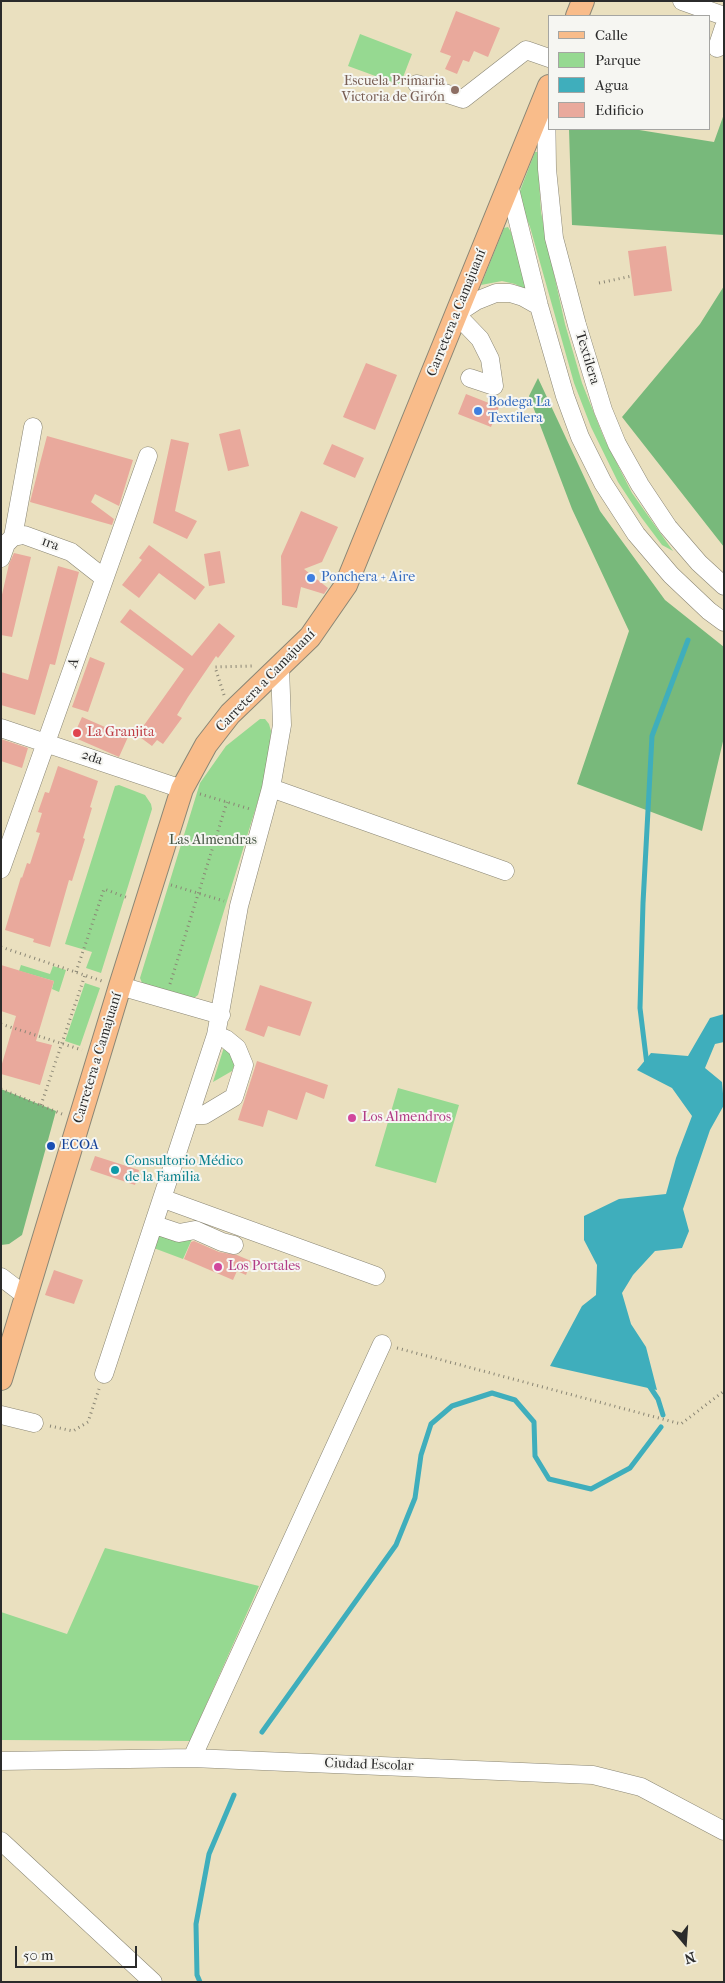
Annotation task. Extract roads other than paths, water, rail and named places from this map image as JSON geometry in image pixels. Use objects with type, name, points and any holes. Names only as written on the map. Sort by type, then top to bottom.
[{"type":"main road","points":[[577,15],[583,1]]},
{"type":"main road","name":"Carretera a Camajuaní","points":[[1,1379],[182,789],[206,745],[230,714],[310,637],[346,585],[548,89]]},
{"type":"street","points":[[682,1],[724,16]]},
{"type":"street","points":[[717,48],[724,28]]},
{"type":"street","points":[[417,84],[463,99],[526,50],[548,58]]},
{"type":"street","name":"Textilera","points":[[548,89],[546,169],[554,238],[577,325],[603,410],[617,444],[640,485],[668,527],[699,563],[724,586]]},
{"type":"street","points":[[509,185],[564,396],[580,436],[603,483],[636,534],[672,575],[709,612],[724,622]]},
{"type":"street","points":[[470,378],[494,386],[490,359],[480,339],[456,314],[476,301],[496,293],[517,295],[539,306]]},
{"type":"street","points":[[1,558],[6,544],[13,537],[33,427]]},
{"type":"street","name":"A","points":[[1,869],[148,456]]},
{"type":"street","name":"1ra","points":[[13,537],[24,535],[71,552],[104,578]]},
{"type":"street","points":[[104,1374],[164,1199],[221,1015],[239,906],[271,788],[282,725],[280,666]]},
{"type":"street","name":"2da","points":[[1,728],[182,789]]},
{"type":"street","points":[[271,788],[505,871]]},
{"type":"street","points":[[120,986],[221,1015]]},
{"type":"street","points":[[190,1115],[204,1115],[234,1097],[244,1066],[237,1048],[216,1034]]},
{"type":"street","points":[[164,1199],[376,1276]]},
{"type":"street","points":[[155,1225],[179,1233],[195,1230],[222,1242],[234,1245]]},
{"type":"street","points":[[1,1277],[26,1296]]},
{"type":"street","points":[[192,1758],[382,1344]]},
{"type":"street","points":[[1,1415],[34,1423]]},
{"type":"street","name":"Ciudad Escolar","points":[[1,1761],[192,1758],[594,1774],[640,1788],[724,1831]]},
{"type":"street","points":[[1,1840],[153,1982]]},
{"type":"water","points":[[724,1014],[724,1042],[715,1044],[705,1068],[722,1082],[724,1105],[710,1130],[683,1209],[689,1231],[682,1248],[655,1251],[633,1275],[622,1293],[631,1324],[646,1347],[657,1390],[550,1366],[582,1306],[596,1295],[597,1265],[584,1240],[584,1216],[619,1199],[666,1194],[676,1158],[692,1116],[672,1088],[637,1070],[651,1053],[688,1056],[710,1018]]},
{"type":"waterway","points":[[647,1065],[640,1008],[643,903],[652,736],[688,640]]},
{"type":"waterway","points":[[648,1384],[658,1399],[663,1415]]},
{"type":"waterway","points":[[262,1732],[396,1545],[415,1498],[421,1455],[431,1424],[452,1406],[492,1393],[515,1400],[534,1422],[535,1456],[549,1479],[591,1489],[630,1468],[661,1427]]},
{"type":"waterway","points":[[200,1982],[197,1975],[196,1924],[209,1854],[234,1795]]},
{"type":"place","name":"Escuela Primaria Victoria de Girón","points":[[455,90]]},
{"type":"place","name":"Bodega La Textilera","points":[[478,411]]},
{"type":"place","name":"Ponchera + Aire","points":[[311,578]]},
{"type":"place","name":"La Granjita","points":[[77,733]]},
{"type":"place","name":"Los Almendros","points":[[352,1118]]},
{"type":"place","name":"ECOA","points":[[51,1146]]},
{"type":"place","name":"Consultorio Médico de la Familia","points":[[115,1170]]},
{"type":"place","name":"Los Portales","points":[[218,1267]]},
{"type":"park label","name":"Las Almendras","points":[[213,841]]}]
